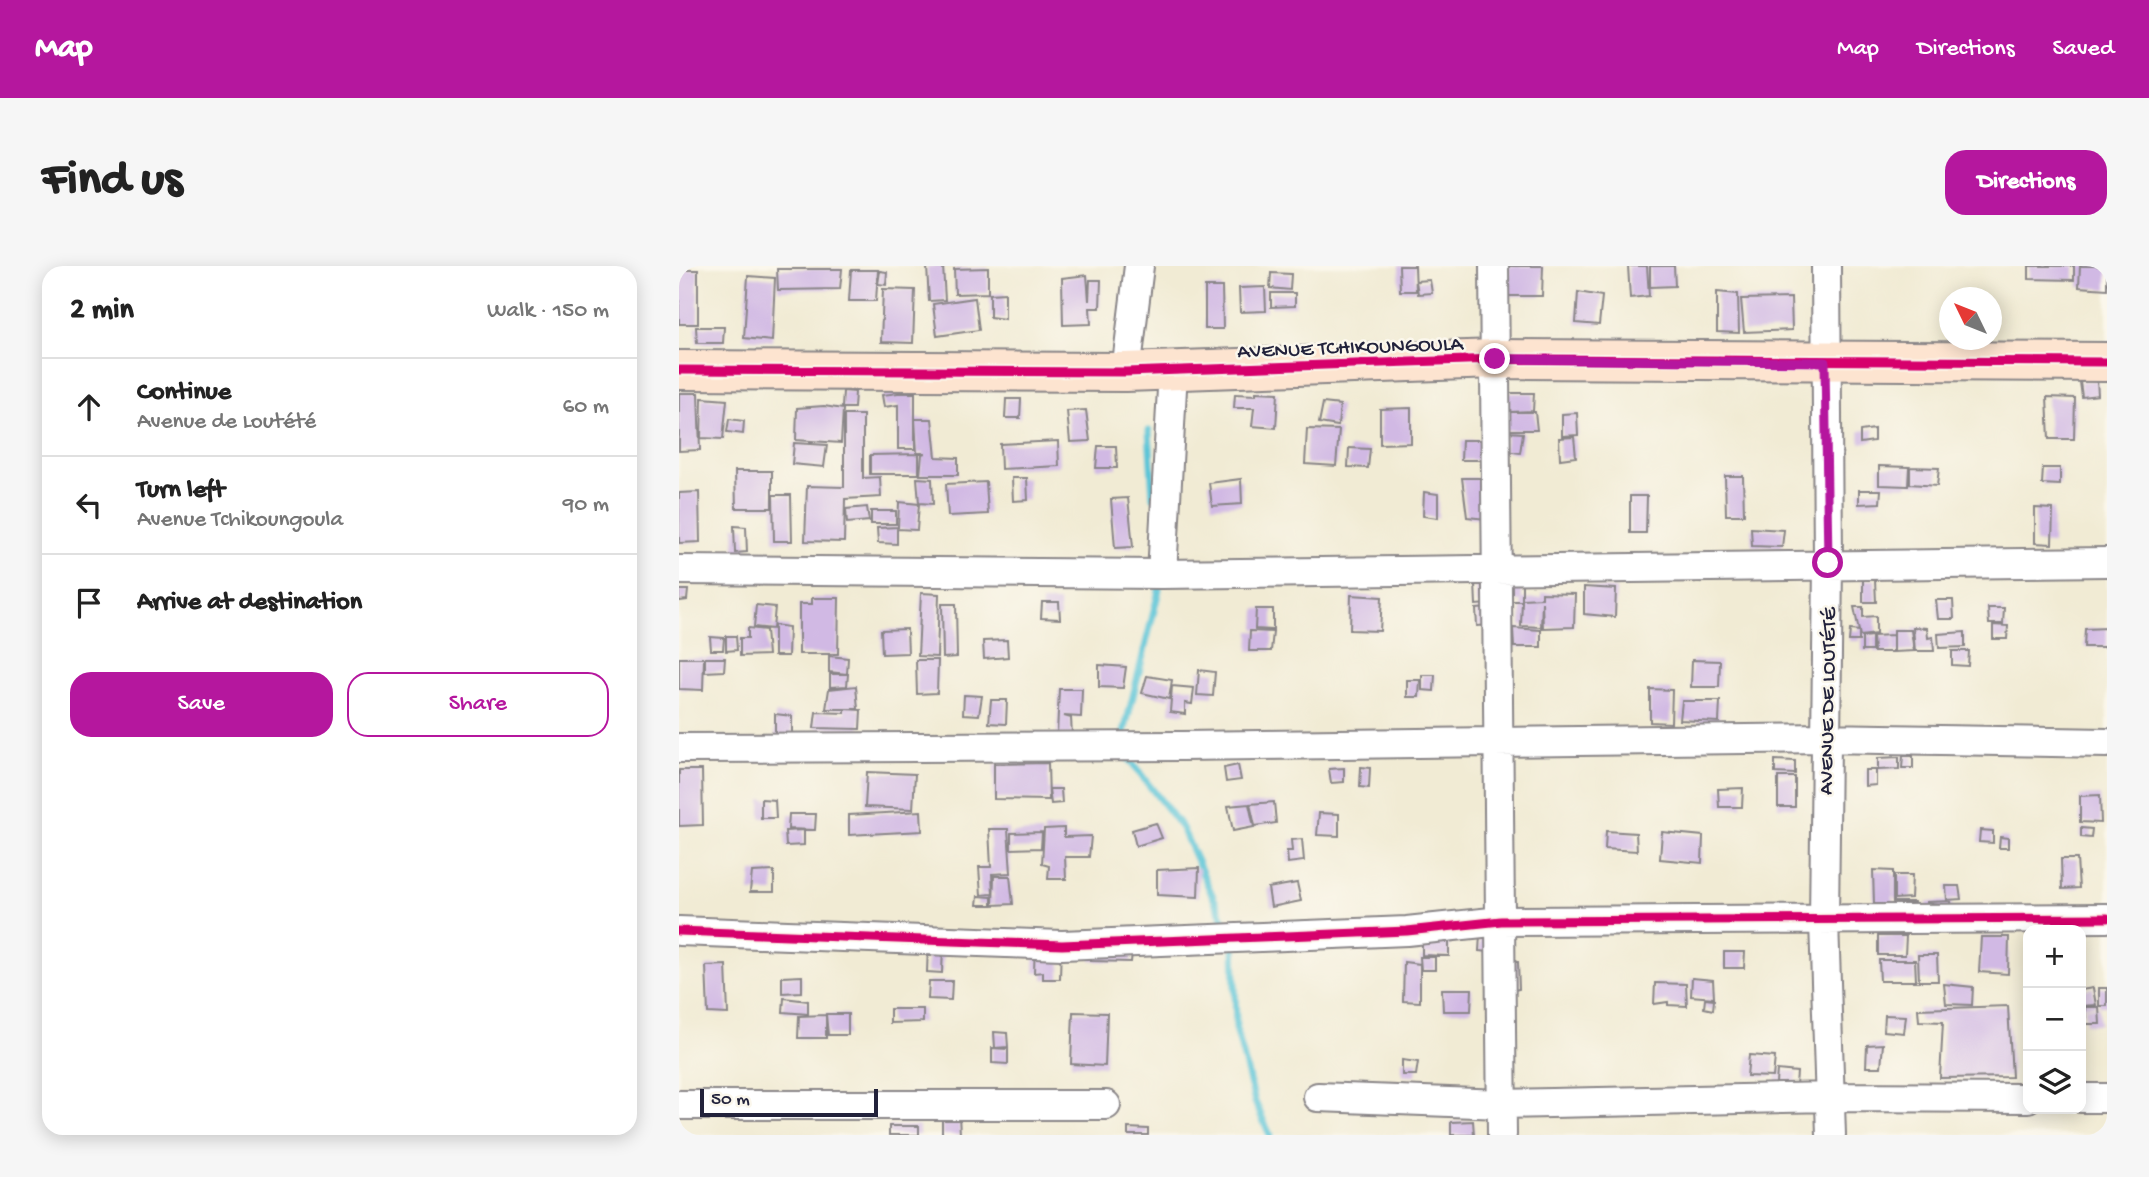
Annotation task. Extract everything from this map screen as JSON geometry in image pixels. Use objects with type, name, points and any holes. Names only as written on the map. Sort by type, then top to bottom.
[{"type":"street","points":[[1126,372],[1139,266]]},
{"type":"street","points":[[1495,266],[1501,1135]]},
{"type":"street","name":"AVENUE DE LOUTÉTÉ","points":[[1826,266],[1828,563],[1824,921],[1832,1135]]},
{"type":"street","name":"AVENUE TCHIKOUNGOULA","points":[[679,370],[1126,372],[1495,359],[2107,362]]},
{"type":"street","points":[[1162,574],[1173,370]]},
{"type":"street","points":[[679,570],[1162,574],[1828,563],[2107,562]]},
{"type":"street","points":[[679,748],[1500,743],[1824,738],[2107,743]]},
{"type":"street","points":[[679,931],[1062,945],[1407,930],[1501,921],[2107,918]]},
{"type":"street","points":[[1318,1097],[1501,1104],[1831,1097],[2023,1098]]},
{"type":"street","points":[[2086,1098],[2107,1098]]},
{"type":"street","points":[[679,1105],[1106,1105]]},
{"type":"building","points":[[943,266],[945,300],[929,301],[927,267]]},
{"type":"building","points":[[1399,266],[1415,266],[1416,291],[1400,291]]},
{"type":"building","points":[[1509,266],[1543,266],[1542,296],[1508,296]]},
{"type":"building","points":[[1628,266],[1647,266],[1649,296],[1630,298]]},
{"type":"building","points":[[1650,266],[1674,266],[1675,286],[1650,287]]},
{"type":"building","points":[[2029,266],[2074,266],[2074,280],[2029,279]]},
{"type":"building","points":[[2080,266],[2107,266],[2107,289],[2079,287]]},
{"type":"building","points":[[988,268],[988,293],[955,294],[954,269]]},
{"type":"building","points":[[777,269],[842,269],[840,289],[778,290]]},
{"type":"building","points":[[679,270],[698,270],[698,324],[679,324]]},
{"type":"building","points":[[851,270],[878,270],[876,301],[849,301]]},
{"type":"building","points":[[880,271],[887,272],[886,285],[878,284]]},
{"type":"building","points":[[1271,273],[1291,274],[1290,290],[1270,288]]},
{"type":"building","points":[[1087,275],[1089,301],[1090,280],[1101,280],[1100,308],[1090,308],[1091,324],[1063,325],[1062,278]]},
{"type":"building","points":[[748,276],[775,278],[772,341],[744,338]]},
{"type":"building","points":[[1430,280],[1432,293],[1418,294],[1416,281]]},
{"type":"building","points":[[1205,287],[1222,287],[1223,329],[1205,329]]},
{"type":"building","points":[[1265,287],[1266,311],[1240,312],[1239,288]]},
{"type":"building","points":[[883,289],[915,290],[913,343],[881,342]]},
{"type":"building","points":[[1578,292],[1602,296],[1599,325],[1576,323]]},
{"type":"building","points":[[1717,292],[1738,294],[1739,333],[1717,332]]},
{"type":"building","points":[[1005,293],[1005,319],[990,317],[990,294]]},
{"type":"building","points":[[1271,293],[1295,293],[1295,306],[1271,307]]},
{"type":"building","points":[[975,298],[979,330],[937,336],[933,304]]},
{"type":"building","points":[[1791,298],[1792,330],[1744,332],[1741,299]]},
{"type":"building","points":[[696,327],[724,327],[723,343],[697,343]]},
{"type":"building","points":[[2097,380],[2098,395],[2082,397],[2080,382]]},
{"type":"building","points":[[843,391],[855,392],[854,408],[842,408]]},
{"type":"building","points":[[1256,392],[1278,393],[1276,428],[1252,426],[1254,408],[1234,408],[1235,394],[1256,395]]},
{"type":"building","points":[[679,393],[698,393],[700,450],[679,451]]},
{"type":"building","points":[[915,393],[915,449],[898,449],[898,405],[884,407],[882,395]]},
{"type":"building","points":[[1503,393],[1534,393],[1533,411],[1510,412],[1535,412],[1537,430],[1505,430]]},
{"type":"building","points":[[2047,397],[2075,398],[2074,439],[2049,439]]},
{"type":"building","points":[[702,398],[727,400],[723,439],[701,438]]},
{"type":"building","points":[[1006,399],[1021,399],[1020,418],[1005,418]]},
{"type":"building","points":[[1323,403],[1340,405],[1338,426],[1319,423]]},
{"type":"building","points":[[824,406],[843,409],[841,443],[796,440],[797,408]]},
{"type":"building","points":[[1411,408],[1411,443],[1380,444],[1380,409]]},
{"type":"building","points":[[1086,410],[1090,441],[1070,442],[1067,411]]},
{"type":"building","points":[[1577,413],[1578,435],[1562,436],[1562,414]]},
{"type":"building","points":[[844,415],[863,415],[863,478],[880,477],[881,497],[845,499],[844,542],[805,541],[807,486],[844,487]]},
{"type":"building","points":[[729,419],[744,421],[743,434],[727,432]]},
{"type":"building","points":[[915,419],[932,419],[936,457],[958,458],[958,475],[920,475],[922,454],[925,453],[917,453]]},
{"type":"building","points":[[1307,429],[1339,430],[1336,466],[1305,464]]},
{"type":"building","points":[[1874,429],[1874,441],[1860,443],[1860,431]]},
{"type":"building","points":[[1507,432],[1523,433],[1520,453],[1504,451]]},
{"type":"building","points":[[1574,437],[1576,457],[1560,459],[1559,438]]},
{"type":"building","points":[[1462,440],[1485,440],[1486,460],[1461,460]]},
{"type":"building","points":[[1058,441],[1059,466],[1001,469],[1000,444]]},
{"type":"building","points":[[794,443],[827,445],[824,467],[792,464]]},
{"type":"building","points":[[1098,446],[1116,446],[1117,468],[1096,468]]},
{"type":"building","points":[[1349,448],[1370,449],[1368,468],[1348,467]]},
{"type":"building","points":[[919,454],[919,474],[870,474],[870,455]]},
{"type":"building","points":[[1879,466],[1909,467],[1908,486],[1879,485]]},
{"type":"building","points":[[1910,467],[1939,468],[1937,486],[1910,484]]},
{"type":"building","points":[[2043,468],[2060,468],[2060,485],[2042,484]]},
{"type":"building","points":[[735,471],[772,471],[772,508],[736,508]]},
{"type":"building","points":[[1725,476],[1743,476],[1744,515],[1726,515]]},
{"type":"building","points":[[917,478],[932,479],[933,504],[919,503]]},
{"type":"building","points":[[1012,478],[1027,478],[1028,500],[1013,501]]},
{"type":"building","points":[[1462,478],[1481,478],[1487,519],[1467,517]]},
{"type":"building","points":[[1241,479],[1242,504],[1212,506],[1209,483]]},
{"type":"building","points":[[986,482],[988,514],[948,516],[946,484]]},
{"type":"building","points":[[1859,490],[1881,490],[1880,503],[1859,504]]},
{"type":"building","points":[[699,492],[700,542],[679,543],[679,493]]},
{"type":"building","points":[[1424,492],[1438,494],[1438,518],[1423,516]]},
{"type":"building","points":[[773,495],[791,495],[792,541],[774,541]]},
{"type":"building","points":[[1630,496],[1647,496],[1646,533],[1630,533]]},
{"type":"building","points":[[1128,498],[1133,547],[1115,548],[1111,499]]},
{"type":"building","points":[[899,502],[919,504],[917,530],[897,529],[897,544],[878,543],[877,528],[898,527]]},
{"type":"building","points":[[867,507],[869,521],[847,523],[846,509]]},
{"type":"building","points":[[2035,508],[2053,509],[2052,544],[2035,543]]},
{"type":"building","points":[[871,511],[896,511],[896,524],[871,524]]},
{"type":"building","points":[[734,526],[746,527],[747,552],[735,553]]},
{"type":"building","points":[[1751,528],[1784,530],[1782,547],[1752,546]]},
{"type":"building","points":[[1863,580],[1875,580],[1876,602],[1863,602]]},
{"type":"building","points":[[1497,581],[1498,603],[1476,605],[1475,582]]},
{"type":"building","points":[[1508,583],[1522,583],[1522,599],[1542,598],[1542,593],[1575,594],[1574,627],[1543,628],[1542,602],[1541,627],[1521,626],[1522,601],[1507,601]]},
{"type":"building","points":[[1584,587],[1616,589],[1615,617],[1584,614]]},
{"type":"building","points":[[679,590],[688,590],[687,600],[679,601]]},
{"type":"building","points":[[921,593],[939,594],[937,657],[918,656]]},
{"type":"building","points":[[1351,595],[1382,597],[1380,631],[1350,630]]},
{"type":"building","points":[[812,598],[839,598],[838,654],[799,654],[799,604],[812,604]]},
{"type":"building","points":[[1936,600],[1953,600],[1954,619],[1938,619]]},
{"type":"building","points":[[1042,602],[1059,602],[1060,619],[1041,618]]},
{"type":"building","points":[[942,604],[956,604],[957,657],[943,658]]},
{"type":"building","points":[[756,605],[775,607],[773,629],[754,627]]},
{"type":"building","points":[[1854,607],[1863,607],[1863,617],[1876,616],[1876,634],[1860,636]]},
{"type":"building","points":[[1489,608],[1489,625],[1477,626],[1476,609]]},
{"type":"building","points":[[1988,608],[2004,608],[2003,624],[1989,624]]},
{"type":"building","points":[[1256,609],[1273,609],[1273,630],[1255,629]]},
{"type":"building","points":[[774,625],[789,627],[788,656],[774,656]]},
{"type":"building","points":[[1993,625],[2008,626],[2007,639],[1993,639]]},
{"type":"building","points":[[1913,627],[1927,628],[1928,638],[1933,637],[1934,651],[1915,651]]},
{"type":"building","points":[[748,628],[766,630],[768,655],[740,656],[740,638],[748,638]]},
{"type":"building","points":[[1513,628],[1541,630],[1541,647],[1514,647]]},
{"type":"building","points":[[2107,628],[2107,647],[2084,647],[2085,629]]},
{"type":"building","points":[[907,629],[908,653],[882,654],[881,630]]},
{"type":"building","points":[[1850,630],[1859,631],[1859,641],[1849,641]]},
{"type":"building","points":[[1894,630],[1911,630],[1914,651],[1894,652]]},
{"type":"building","points":[[1250,631],[1273,632],[1271,651],[1249,651]]},
{"type":"building","points":[[1965,632],[1965,647],[1939,648],[1938,634]]},
{"type":"building","points":[[1893,635],[1893,652],[1874,652],[1873,636]]},
{"type":"building","points":[[726,636],[736,636],[737,650],[726,651]]},
{"type":"building","points":[[1872,636],[1872,651],[1862,651],[1862,637]]},
{"type":"building","points":[[710,637],[724,638],[723,650],[711,650]]},
{"type":"building","points":[[1007,640],[1008,657],[984,659],[983,641]]},
{"type":"building","points":[[1952,651],[1969,651],[1968,666],[1952,665]]},
{"type":"building","points":[[829,656],[848,658],[847,674],[829,672]]},
{"type":"building","points":[[679,658],[704,658],[703,690],[679,689]]},
{"type":"building","points":[[705,658],[725,658],[724,671],[705,672]]},
{"type":"building","points":[[916,660],[938,660],[937,693],[917,694]]},
{"type":"building","points":[[1692,660],[1720,661],[1719,687],[1691,687]]},
{"type":"building","points":[[1099,665],[1126,667],[1123,688],[1099,687]]},
{"type":"building","points":[[1199,670],[1215,672],[1213,696],[1197,695]]},
{"type":"building","points":[[830,674],[848,674],[847,686],[830,687]]},
{"type":"building","points":[[1422,675],[1435,675],[1434,691],[1422,690]]},
{"type":"building","points":[[1147,676],[1172,680],[1169,699],[1142,693]]},
{"type":"building","points":[[1407,680],[1420,680],[1419,697],[1407,697]]},
{"type":"building","points":[[856,686],[858,709],[826,709],[829,689]]},
{"type":"building","points":[[1172,686],[1194,688],[1192,704],[1185,703],[1185,714],[1170,712]]},
{"type":"building","points":[[1059,689],[1082,689],[1081,717],[1064,716],[1071,718],[1072,735],[1057,735]]},
{"type":"building","points":[[1650,689],[1672,690],[1671,723],[1650,722]]},
{"type":"building","points":[[964,695],[982,696],[979,715],[963,714]]},
{"type":"building","points":[[991,700],[1007,700],[1006,724],[989,723]]},
{"type":"building","points":[[1682,701],[1720,701],[1719,722],[1680,720]]},
{"type":"building","points":[[845,709],[861,710],[860,729],[814,728],[816,712],[845,713]]},
{"type":"building","points":[[775,714],[792,716],[792,736],[775,736]]},
{"type":"building","points":[[1903,756],[1913,756],[1913,768],[1902,768]]},
{"type":"building","points":[[1899,757],[1899,769],[1878,770],[1878,758]]},
{"type":"building","points":[[1775,760],[1795,761],[1795,774],[1775,773]]},
{"type":"building","points":[[1048,763],[1049,800],[994,799],[994,764]]},
{"type":"building","points":[[1238,765],[1241,780],[1226,782],[1224,768]]},
{"type":"building","points":[[1361,767],[1370,768],[1369,788],[1360,787]]},
{"type":"building","points":[[1344,768],[1344,782],[1331,783],[1329,769]]},
{"type":"building","points":[[679,770],[702,770],[703,825],[679,826]]},
{"type":"building","points":[[1865,770],[1876,770],[1876,785],[1865,786]]},
{"type":"building","points":[[867,772],[915,774],[913,809],[865,807]]},
{"type":"building","points":[[1778,777],[1795,777],[1795,807],[1778,807]]},
{"type":"building","points":[[1743,788],[1742,807],[1719,807],[1718,789]]},
{"type":"building","points":[[1049,789],[1061,789],[1062,803],[1051,804]]},
{"type":"building","points":[[2100,795],[2101,823],[2080,822],[2080,796]]},
{"type":"building","points":[[761,799],[775,800],[776,818],[761,818]]},
{"type":"building","points":[[1274,802],[1276,823],[1255,826],[1250,804]]},
{"type":"building","points":[[1249,804],[1254,827],[1233,831],[1228,806]]},
{"type":"building","points":[[921,811],[922,831],[849,835],[849,815]]},
{"type":"building","points":[[1319,813],[1339,814],[1339,836],[1317,835]]},
{"type":"building","points":[[789,814],[816,814],[815,830],[788,829]]},
{"type":"building","points":[[1156,823],[1162,838],[1136,846],[1132,830]]},
{"type":"building","points":[[1064,828],[1064,837],[1091,836],[1089,857],[1065,857],[1066,879],[1048,879],[1049,866],[1042,864],[1044,829]]},
{"type":"building","points":[[2081,828],[2092,829],[2091,838],[2081,837]]},
{"type":"building","points":[[989,829],[1008,829],[1011,873],[992,874],[993,894],[981,895],[979,867],[991,867]]},
{"type":"building","points":[[804,830],[804,845],[786,846],[785,831]]},
{"type":"building","points":[[1980,830],[1993,831],[1993,843],[1979,842]]},
{"type":"building","points":[[1606,831],[1636,833],[1637,851],[1605,849]]},
{"type":"building","points":[[1042,832],[1041,848],[1011,849],[1011,833]]},
{"type":"building","points":[[1662,832],[1703,836],[1702,863],[1660,859]]},
{"type":"building","points":[[2000,837],[2008,838],[2008,848],[1999,848]]},
{"type":"building","points":[[1302,839],[1304,861],[1288,863],[1287,851],[1292,851],[1291,840]]},
{"type":"building","points":[[2061,859],[2077,859],[2079,888],[2062,889]]},
{"type":"building","points":[[1199,868],[1198,897],[1157,895],[1157,870]]},
{"type":"building","points":[[1873,870],[1893,871],[1893,902],[1914,902],[1914,913],[1894,912],[1894,905],[1874,904]]},
{"type":"building","points":[[774,871],[774,892],[750,892],[752,872]]},
{"type":"building","points":[[1894,875],[1912,875],[1911,898],[1894,899]]},
{"type":"building","points":[[994,876],[1010,876],[1013,904],[993,905]]},
{"type":"building","points":[[1297,883],[1301,901],[1271,907],[1268,888]]},
{"type":"building","points":[[1946,886],[1959,886],[1961,899],[1947,900]]},
{"type":"building","points":[[978,896],[992,897],[992,905],[977,905]]},
{"type":"building","points":[[1951,901],[1952,913],[1927,914],[1927,902]]},
{"type":"building","points":[[1480,934],[1491,935],[1490,952],[1479,951]]},
{"type":"building","points":[[1878,936],[1906,936],[1905,955],[1878,955]]},
{"type":"building","points":[[1981,937],[2009,937],[2008,974],[1979,972]]},
{"type":"building","points":[[1422,939],[1449,940],[1449,956],[1422,955]]},
{"type":"building","points":[[1035,941],[1061,943],[1060,979],[1043,979],[1043,972],[1034,973]]},
{"type":"building","points":[[1092,942],[1133,944],[1131,962],[1091,961]]},
{"type":"building","points":[[928,945],[943,946],[942,973],[927,972]]},
{"type":"building","points":[[1724,952],[1745,952],[1744,968],[1724,968]]},
{"type":"building","points":[[1918,955],[1937,955],[1938,981],[1919,981]]},
{"type":"building","points":[[1420,957],[1435,957],[1435,970],[1421,970]]},
{"type":"building","points":[[1879,960],[1915,960],[1916,981],[1880,981]]},
{"type":"building","points":[[1404,962],[1420,964],[1420,1002],[1403,1001]]},
{"type":"building","points":[[1508,962],[1518,962],[1519,989],[1510,991]]},
{"type":"building","points":[[726,965],[728,1014],[708,1013],[706,966]]},
{"type":"building","points":[[802,976],[802,992],[782,993],[782,977]]},
{"type":"building","points":[[1692,978],[1713,980],[1714,998],[1691,996]]},
{"type":"building","points":[[929,981],[952,981],[951,1000],[928,999]]},
{"type":"building","points":[[1655,983],[1686,984],[1687,1006],[1668,1005],[1668,1002],[1654,1004]]},
{"type":"building","points":[[1944,984],[1973,987],[1972,1005],[1946,1004]]},
{"type":"building","points":[[2093,988],[2096,1005],[2086,1006],[2086,989]]},
{"type":"building","points":[[2099,988],[2107,988],[2107,1006],[2099,1006]]},
{"type":"building","points":[[1442,989],[1472,989],[1471,1011],[1443,1011]]},
{"type":"building","points":[[784,998],[808,1001],[808,1014],[783,1012]]},
{"type":"building","points":[[1705,999],[1714,1000],[1713,1010],[1704,1008]]},
{"type":"building","points":[[2008,1006],[2012,1077],[1940,1078],[1943,1022],[1919,1021],[1918,1009]]},
{"type":"building","points":[[2086,1007],[2099,1007],[2100,1024],[2086,1024]]},
{"type":"building","points":[[890,1009],[923,1009],[923,1022],[890,1023]]},
{"type":"building","points":[[1073,1012],[1107,1013],[1105,1066],[1071,1064]]},
{"type":"building","points":[[826,1014],[848,1014],[848,1035],[828,1035]]},
{"type":"building","points":[[826,1015],[826,1038],[798,1038],[799,1016]]},
{"type":"building","points":[[1885,1015],[1906,1016],[1904,1033],[1884,1031]]},
{"type":"building","points":[[994,1032],[1007,1033],[1008,1047],[995,1048]]},
{"type":"building","points":[[1883,1044],[1881,1067],[1866,1067],[1867,1045]]},
{"type":"building","points":[[992,1048],[1008,1049],[1008,1064],[992,1063]]},
{"type":"building","points":[[1749,1055],[1775,1057],[1773,1077],[1747,1076]]},
{"type":"building","points":[[1402,1060],[1418,1062],[1416,1075],[1402,1075]]},
{"type":"building","points":[[1777,1070],[1797,1072],[1796,1085],[1776,1083]]},
{"type":"building","points":[[942,1113],[959,1114],[960,1135],[942,1135]]},
{"type":"building","points":[[1473,1121],[1474,1135],[1451,1135],[1451,1122]]},
{"type":"building","points":[[889,1126],[919,1126],[919,1135],[889,1135]]},
{"type":"building","points":[[1128,1128],[1148,1129],[1148,1135],[1128,1135]]},
{"type":"waterway","points":[[1149,431],[1153,497]]},
{"type":"waterway","points":[[1122,741],[1159,590],[1158,579]]},
{"type":"waterway","points":[[1125,754],[1182,828],[1228,930]]},
{"type":"waterway","points":[[1234,944],[1236,1028],[1255,1102],[1270,1135]]},
{"type":"cycle path","points":[[679,370],[1126,372],[1495,359],[2107,362]]},
{"type":"cycle path","points":[[679,931],[1062,945],[1407,931],[1501,921],[2107,918]]},
{"type":"route","points":[[1495,359],[1825,362],[1828,563]]}]
